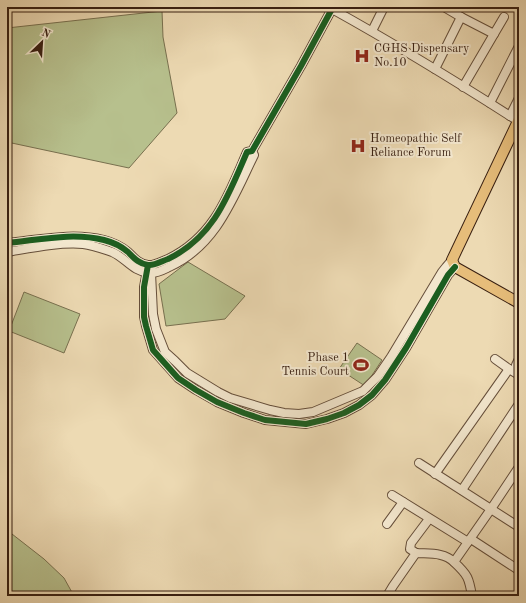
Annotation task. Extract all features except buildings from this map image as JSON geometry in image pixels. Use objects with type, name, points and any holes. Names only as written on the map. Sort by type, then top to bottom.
[{"type":"main road","points":[[516,119],[454,264],[519,303]]},
{"type":"street","points":[[372,31],[384,7]]},
{"type":"street","points":[[444,7],[494,34]]},
{"type":"street","points":[[7,252],[64,244],[84,244],[117,254],[131,266],[139,270],[149,269],[184,250],[198,239],[221,209],[240,176],[247,152],[252,151],[332,8],[516,119],[519,98]]},
{"type":"street","points":[[435,69],[461,17]]},
{"type":"street","points":[[463,87],[504,17]]},
{"type":"street","points":[[490,103],[519,46]]},
{"type":"street","points":[[7,243],[59,237],[85,237],[104,240],[120,246],[135,260],[149,269]]},
{"type":"street","points":[[149,269],[144,287],[144,317],[146,326],[153,350],[178,378],[217,402],[265,420],[306,424],[344,413],[359,405],[372,395],[385,380],[446,267],[454,264]]},
{"type":"street","points":[[149,269],[153,314],[156,329],[165,352],[187,373],[230,398],[284,413],[299,414],[313,412],[363,391],[378,376],[403,346]]},
{"type":"street","points":[[495,359],[515,364]]},
{"type":"street","points":[[515,364],[519,374]]},
{"type":"street","points":[[436,474],[515,364]]},
{"type":"street","points":[[462,490],[519,404]]},
{"type":"street","points":[[419,464],[519,527]]},
{"type":"street","points":[[454,562],[519,467]]},
{"type":"street","points":[[392,495],[429,519],[517,569]]},
{"type":"street","points":[[387,524],[403,502]]},
{"type":"street","points":[[429,519],[411,543],[410,549],[416,553],[439,555],[451,558],[464,571],[469,580],[472,596]]},
{"type":"street","points":[[387,596],[416,553]]},
{"type":"green space","points":[[7,7],[91,7],[7,10]]},
{"type":"green space","points":[[162,11],[163,37],[177,113],[129,168],[7,142],[7,28]]},
{"type":"green space","points":[[188,262],[245,296],[225,319],[166,326],[159,284]]},
{"type":"green space","points":[[24,292],[80,314],[64,353],[9,331]]},
{"type":"green space","name":"Phase 1 Tennis Court","points":[[357,343],[382,360],[365,386],[339,369]]},
{"type":"green space","points":[[7,531],[44,559],[64,578],[74,596],[30,596],[18,594],[14,596],[7,596]]},
{"type":"cycle path","points":[[7,243],[56,237],[92,238],[116,244],[139,262],[150,265],[168,259],[184,250],[197,239],[218,214],[247,152],[252,151],[333,7]]},
{"type":"cycle path","points":[[148,265],[144,287],[144,317],[146,326],[153,350],[178,378],[217,402],[244,413],[265,420],[306,424],[344,413],[359,405],[372,395],[385,380],[406,348],[448,275],[455,267]]},
{"type":"place","name":"CGHS Dispensary No.10","points":[[362,56]]},
{"type":"place","name":"Homeopathic Self Reliance Forum","points":[[358,146]]},
{"type":"place","name":"Phase 1 Tennis Court","points":[[361,365]]}]
